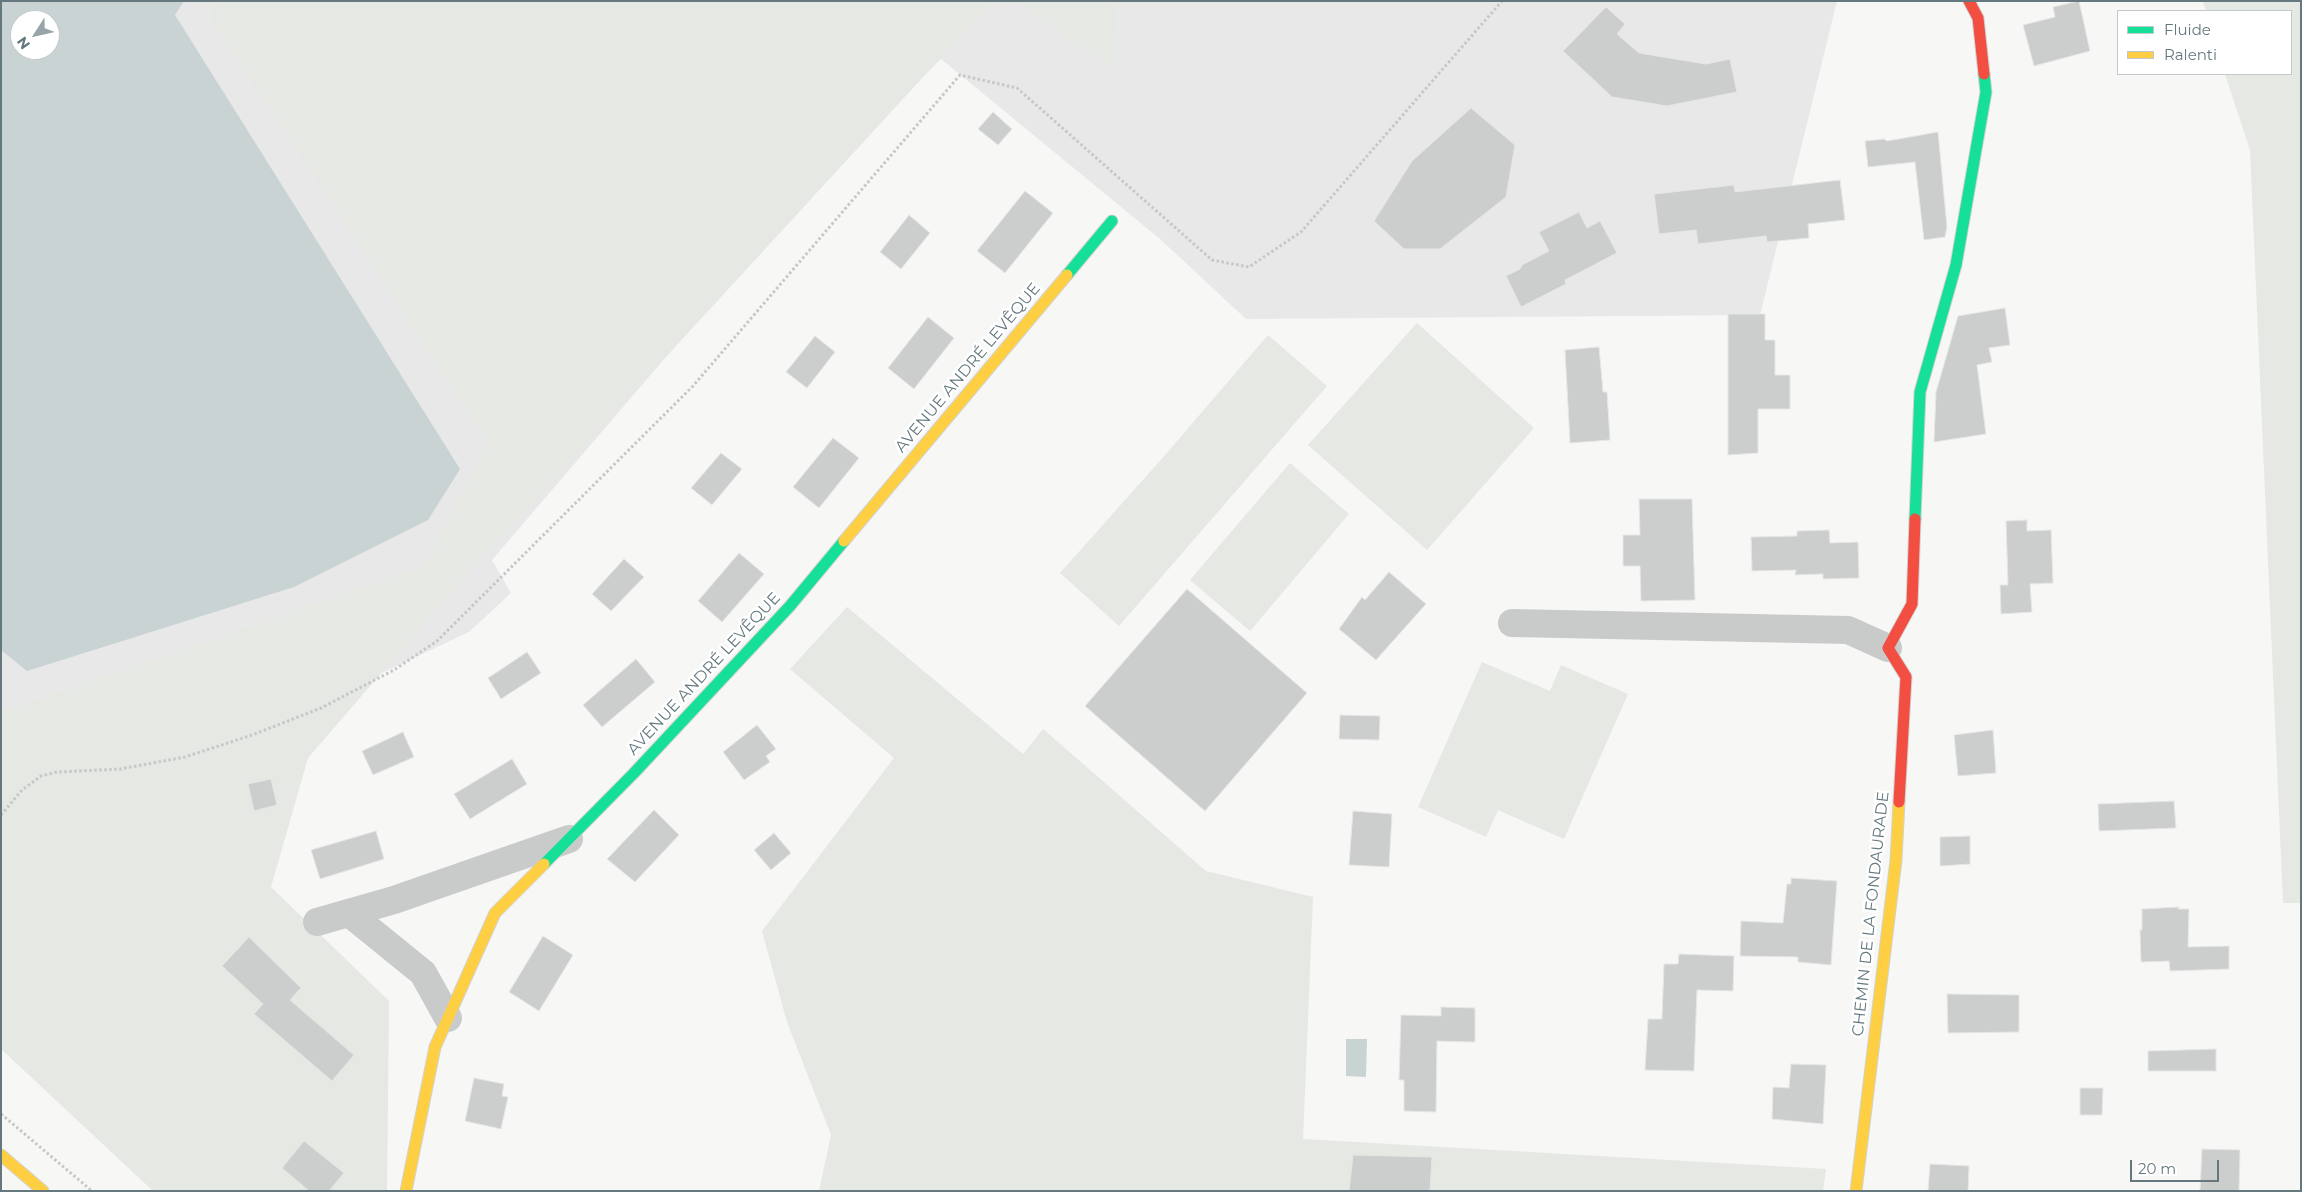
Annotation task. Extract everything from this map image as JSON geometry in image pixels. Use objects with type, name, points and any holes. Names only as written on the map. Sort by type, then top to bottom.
[{"type":"street","points":[[1512,623],[1848,630],[1888,648],[1912,604],[1920,392],[1956,265],[1986,92],[1978,18],[1969,1]]},
{"type":"street","name":"AVENUE ANDRÉ LEVÊQUE","points":[[406,1191],[435,1047],[495,913],[569,839],[790,606],[1112,220]]},
{"type":"street","name":"CHEMIN DE LA FONDAURADE","points":[[1856,1191],[1862,1154],[1896,860],[1906,677],[1888,648]]},
{"type":"street","points":[[317,922],[394,900],[569,839]]},
{"type":"street","points":[[349,913],[423,973],[448,1018]]},
{"type":"street","points":[[1,1155],[43,1191]]},
{"type":"path","points":[[1,815],[22,790],[41,776],[57,772],[120,769],[185,757],[252,735],[321,708],[394,670],[437,641],[693,386],[960,75],[1017,88],[1212,260],[1249,267],[1301,232],[1502,1]]},
{"type":"path","points":[[1,1114],[92,1191]]},
{"type":"shaded area","points":[[1,1],[1837,1],[1760,315],[1246,319],[1160,239],[941,59],[814,184],[492,560],[511,593],[469,632],[164,775],[1,891]]},
{"type":"shaded area","points":[[1,1],[184,1],[175,15],[460,469],[428,520],[294,587],[27,671],[1,650]]},
{"type":"shaded area","points":[[215,1],[993,1],[472,568],[308,758],[271,887],[389,1001],[387,1191],[153,1191],[1,1049],[1,703],[8,710],[425,566],[489,442],[210,18]]},
{"type":"shaded area","points":[[1016,1],[1115,1],[1113,69]]},
{"type":"shaded area","points":[[2203,1],[2301,1],[2301,903],[2283,903],[2250,150],[2225,75],[2292,75],[2292,10],[2206,10]]},
{"type":"shaded area","points":[[1417,323],[1534,428],[1427,550],[1308,445]]},
{"type":"shaded area","points":[[1268,335],[1327,386],[1119,626],[1060,573],[1166,454]]},
{"type":"shaded area","points":[[1290,463],[1349,514],[1250,631],[1190,580]]},
{"type":"shaded area","points":[[847,607],[1023,754],[1043,729],[1206,871],[1313,897],[1303,1139],[1826,1169],[1823,1191],[819,1191],[831,1135],[787,1022],[762,931],[894,758],[790,669]]},
{"type":"shaded area","points":[[1482,662],[1550,691],[1561,665],[1628,694],[1564,839],[1498,810],[1486,837],[1418,807]]},
{"type":"shaded area","points":[[1346,1039],[1367,1039],[1366,1077],[1346,1076]]},
{"type":"building","points":[[2079,1],[2090,51],[2034,66],[2023,25],[2055,17],[2053,7]]},
{"type":"building","points":[[1606,7],[1625,24],[1617,34],[1639,53],[1706,64],[1730,59],[1737,92],[1667,106],[1612,97],[1563,51]]},
{"type":"building","points":[[1471,108],[1515,145],[1506,197],[1440,249],[1404,249],[1374,221],[1412,161]]},
{"type":"building","points":[[993,112],[1012,129],[998,145],[978,129]]},
{"type":"building","points":[[1938,132],[1947,227],[1945,237],[1924,240],[1915,162],[1868,167],[1865,141],[1884,139],[1887,141]]},
{"type":"building","points":[[1840,180],[1845,220],[1808,224],[1809,238],[1767,242],[1766,236],[1698,244],[1696,230],[1659,234],[1654,194],[1734,185],[1735,192]]},
{"type":"building","points":[[1025,191],[1053,213],[1005,273],[977,251]]},
{"type":"building","points":[[1579,212],[1587,228],[1600,221],[1617,253],[1565,280],[1566,284],[1521,307],[1506,276],[1549,251],[1539,232]]},
{"type":"building","points":[[909,215],[930,233],[901,269],[880,252]]},
{"type":"building","points":[[2005,308],[2010,345],[1989,348],[1992,362],[1977,365],[1986,434],[1934,442],[1936,392],[1958,316]]},
{"type":"building","points":[[1728,314],[1765,314],[1765,340],[1775,340],[1775,375],[1790,375],[1790,409],[1758,409],[1758,453],[1728,455]]},
{"type":"building","points":[[928,317],[954,338],[914,389],[888,368]]},
{"type":"building","points":[[815,336],[835,352],[807,388],[786,372]]},
{"type":"building","points":[[1599,347],[1603,392],[1607,392],[1610,440],[1570,443],[1565,350]]},
{"type":"building","points":[[833,438],[859,458],[819,508],[793,487]]},
{"type":"building","points":[[721,453],[742,469],[712,505],[691,488]]},
{"type":"building","points":[[1639,499],[1692,499],[1695,600],[1641,601],[1640,566],[1623,566],[1623,535],[1640,535]]},
{"type":"building","points":[[2027,520],[2027,531],[2051,530],[2053,583],[2030,584],[2032,612],[2001,614],[2000,585],[2008,585],[2006,521]]},
{"type":"building","points":[[1829,530],[1830,543],[1858,542],[1859,578],[1823,579],[1823,574],[1795,575],[1796,570],[1752,571],[1751,537],[1797,536],[1797,531]]},
{"type":"building","points":[[739,553],[764,574],[722,622],[698,601]]},
{"type":"building","points":[[624,559],[644,577],[611,611],[592,594]]},
{"type":"building","points":[[1389,572],[1426,604],[1376,660],[1339,629],[1362,597],[1365,600]]},
{"type":"building","points":[[1187,589],[1307,693],[1205,811],[1085,706]]},
{"type":"building","points":[[527,652],[541,673],[501,699],[488,678]]},
{"type":"building","points":[[636,659],[655,682],[602,727],[583,705]]},
{"type":"building","points":[[1340,715],[1380,716],[1379,740],[1339,739]]},
{"type":"building","points":[[757,725],[776,749],[766,756],[770,762],[744,780],[723,752]]},
{"type":"building","points":[[1993,730],[1996,773],[1958,776],[1954,735]]},
{"type":"building","points":[[403,732],[414,757],[373,775],[362,751]]},
{"type":"building","points":[[512,759],[527,784],[470,819],[454,794]]},
{"type":"building","points":[[271,779],[277,805],[254,811],[248,784]]},
{"type":"building","points":[[2174,801],[2176,828],[2099,831],[2098,804]]},
{"type":"building","points":[[654,810],[679,835],[635,882],[607,859]]},
{"type":"building","points":[[1353,811],[1392,814],[1389,867],[1349,865]]},
{"type":"building","points":[[376,831],[384,859],[320,879],[311,850]]},
{"type":"building","points":[[774,833],[791,853],[771,870],[754,850]]},
{"type":"building","points":[[1970,836],[1970,864],[1940,866],[1940,837]]},
{"type":"building","points":[[1791,878],[1837,881],[1831,965],[1798,962],[1798,957],[1740,956],[1741,921],[1783,923],[1787,884],[1791,884]]},
{"type":"building","points":[[2179,907],[2178,909],[2189,909],[2188,947],[2229,946],[2229,969],[2170,971],[2169,961],[2141,962],[2140,930],[2142,930],[2142,909]]},
{"type":"building","points":[[543,936],[573,955],[539,1011],[509,992]]},
{"type":"building","points":[[249,937],[301,988],[290,1000],[354,1055],[332,1081],[254,1014],[263,1004],[222,966]]},
{"type":"building","points":[[1679,954],[1734,956],[1733,991],[1697,990],[1694,1071],[1645,1070],[1648,1019],[1662,1019],[1664,964],[1678,964]]},
{"type":"building","points":[[1947,994],[2019,995],[2019,1032],[1948,1033]]},
{"type":"building","points":[[1441,1007],[1475,1008],[1475,1042],[1437,1041],[1436,1112],[1404,1111],[1404,1080],[1399,1080],[1401,1015],[1441,1016]]},
{"type":"building","points":[[2216,1049],[2216,1071],[2148,1071],[2148,1051]]},
{"type":"building","points":[[1791,1064],[1826,1065],[1823,1124],[1772,1119],[1773,1087],[1789,1088]]},
{"type":"building","points":[[474,1078],[504,1084],[502,1096],[508,1097],[501,1129],[465,1121]]},
{"type":"building","points":[[2080,1088],[2103,1088],[2102,1115],[2080,1115]]},
{"type":"building","points":[[304,1141],[344,1173],[329,1191],[309,1191],[282,1168]]},
{"type":"building","points":[[2202,1149],[2240,1150],[2239,1191],[2200,1191]]},
{"type":"building","points":[[1353,1155],[1432,1157],[1430,1191],[1349,1191]]},
{"type":"building","points":[[1930,1164],[1969,1166],[1968,1191],[1928,1191]]},
{"type":"traffic: fast","points":[[1915,519],[1920,392],[1956,265],[1986,92],[1984,74]]},
{"type":"traffic: fast","points":[[1067,275],[1112,221]]},
{"type":"traffic: fast","points":[[544,864],[634,773],[790,606],[844,541]]},
{"type":"traffic: slow","points":[[844,541],[1067,275]]},
{"type":"traffic: slow","points":[[1856,1191],[1896,860],[1899,802]]},
{"type":"traffic: slow","points":[[406,1191],[435,1047],[495,913],[544,864]]},
{"type":"traffic: slow","points":[[1,1155],[43,1191]]},
{"type":"traffic: jam","points":[[1969,1],[1978,18],[1984,74]]},
{"type":"traffic: jam","points":[[1899,802],[1906,677],[1888,648],[1912,604],[1915,519]]}]
